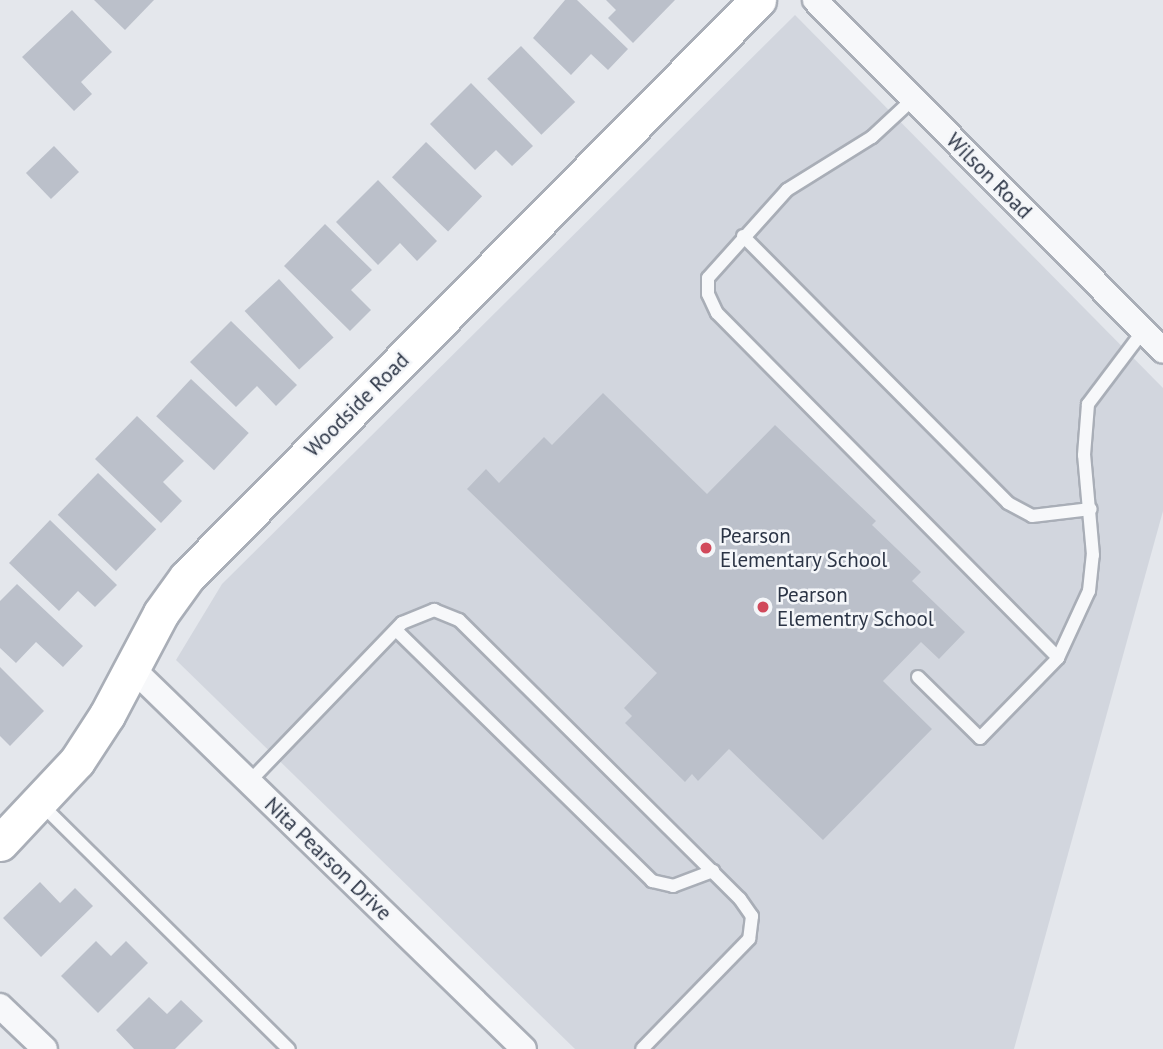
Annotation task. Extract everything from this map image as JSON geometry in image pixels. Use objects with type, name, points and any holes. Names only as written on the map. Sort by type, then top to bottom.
[{"type":"street","name":"Woodside Road","points":[[0,843],[77,761],[133,669],[161,613],[187,577],[758,0]]},
{"type":"street","name":"Wilson Road","points":[[815,0],[1163,351]]},
{"type":"street","name":"Nita Pearson Drive","points":[[133,669],[523,1049]]},
{"type":"street","points":[[0,1006],[33,1045]]},
{"type":"lane","points":[[913,99],[872,137],[786,190],[708,278],[708,294],[717,313],[1058,658]]},
{"type":"lane","points":[[743,236],[1008,503],[1032,516],[1091,509]]},
{"type":"lane","points":[[918,677],[980,738],[1058,658],[1088,591],[1093,555],[1091,509],[1084,455],[1088,404],[1143,331]]},
{"type":"lane","points":[[249,782],[396,630],[433,610],[459,620],[713,871],[752,916],[749,939],[642,1049]]},
{"type":"lane","points":[[396,630],[652,881],[673,886],[713,871]]},
{"type":"lane","points":[[40,803],[289,1049]]},
{"type":"shaded area","name":"Pearson Elementary School","points":[[795,15],[1163,388],[1163,511],[1014,1049],[575,1049],[176,660],[222,584]]},
{"type":"building","points":[[94,0],[154,0],[125,30]]},
{"type":"building","points":[[565,0],[577,0],[628,49],[608,70],[591,54],[571,75],[533,38]]},
{"type":"building","points":[[606,0],[675,0],[633,43],[608,18],[616,10]]},
{"type":"building","points":[[72,10],[112,52],[81,82],[92,94],[74,111],[22,57]]},
{"type":"building","points":[[521,46],[575,102],[541,135],[487,79]]},
{"type":"building","points":[[471,83],[533,146],[512,166],[496,150],[475,170],[430,124]]},
{"type":"building","points":[[426,142],[482,196],[448,231],[392,177]]},
{"type":"building","points":[[54,146],[79,172],[51,199],[26,173]]},
{"type":"building","points":[[378,180],[437,241],[417,261],[400,243],[378,265],[336,222]]},
{"type":"building","points":[[325,224],[372,270],[351,290],[371,310],[350,331],[284,266]]},
{"type":"building","points":[[279,279],[334,338],[299,370],[245,311]]},
{"type":"building","points":[[231,321],[297,385],[276,406],[257,386],[236,407],[190,362]]},
{"type":"building","points":[[191,379],[249,433],[214,470],[156,416]]},
{"type":"building","name":"Pearson Elementry School","points":[[603,393],[707,494],[775,425],[876,521],[872,525],[921,572],[912,581],[965,632],[939,659],[921,642],[883,681],[932,729],[823,840],[729,749],[698,781],[692,774],[685,782],[625,723],[632,716],[624,708],[657,673],[467,489],[486,469],[499,483],[544,437],[552,445]]},
{"type":"building","points":[[137,416],[184,461],[163,482],[182,501],[161,523],[95,459]]},
{"type":"building","points":[[98,473],[156,529],[116,571],[58,515]]},
{"type":"building","points":[[50,520],[117,585],[95,607],[78,591],[59,611],[9,563]]},
{"type":"building","points":[[17,584],[83,646],[63,667],[36,642],[16,663],[0,648],[0,601]]},
{"type":"building","points":[[0,667],[44,711],[10,746],[0,736]]},
{"type":"building","points":[[40,882],[60,903],[75,888],[93,906],[41,957],[3,918]]},
{"type":"building","points":[[96,941],[111,956],[126,941],[148,963],[98,1013],[61,976]]},
{"type":"building","points":[[149,997],[167,1014],[181,1000],[203,1021],[175,1049],[134,1049],[116,1030]]},
{"type":"place","name":"Pearson Elementary School","points":[[706,548]]},
{"type":"place","name":"Pearson Elementry School","points":[[763,607]]}]
